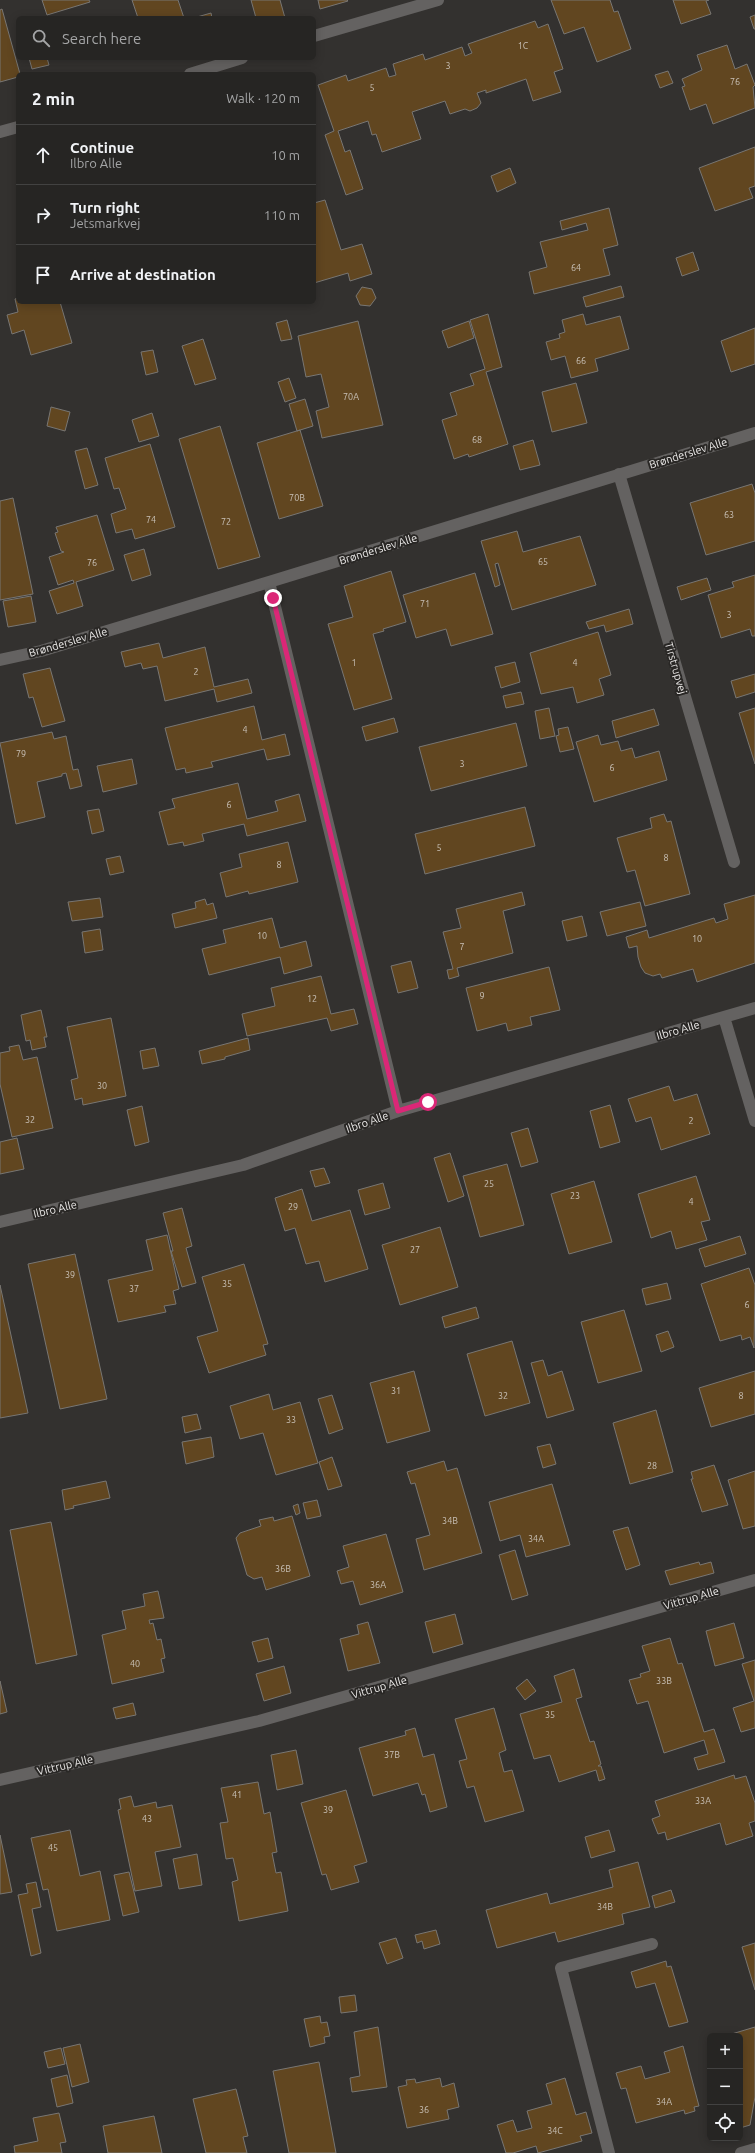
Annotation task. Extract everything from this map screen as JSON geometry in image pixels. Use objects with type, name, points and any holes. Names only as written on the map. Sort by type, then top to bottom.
[{"type":"street","points":[[316,35],[438,0]]},
{"type":"street","points":[[196,72],[236,60]]},
{"type":"street","points":[[0,132],[16,128]]},
{"type":"street","name":"Brønderslev Alle","points":[[0,660],[41,651],[755,433]]},
{"type":"street","name":"Tirstrupvej","points":[[619,474],[734,862]]},
{"type":"street","points":[[270,582],[398,1111]]},
{"type":"street","name":"Ilbro Alle","points":[[0,1222],[244,1165],[398,1111],[755,1008]]},
{"type":"street","points":[[724,1017],[755,1121]]},
{"type":"street","name":"Vittrup Alle","points":[[0,1780],[259,1721],[755,1580]]},
{"type":"street","points":[[609,2153],[561,1968],[652,1944]]},
{"type":"street","points":[[740,2153],[755,2149]]},
{"type":"building","points":[[42,0],[89,0],[90,2],[47,15]]},
{"type":"building","points":[[132,0],[178,0],[183,16],[137,16]]},
{"type":"building","points":[[251,0],[280,0],[284,16],[255,16]]},
{"type":"building","points":[[318,0],[347,0],[348,1],[320,9]]},
{"type":"building","points":[[551,0],[610,0],[614,12],[618,11],[631,49],[597,62],[584,27],[564,34]]},
{"type":"building","points":[[673,0],[709,0],[706,1],[711,14],[681,24]]},
{"type":"building","points":[[2,9],[19,72],[16,72],[16,78],[0,82],[0,10]]},
{"type":"building","points":[[211,13],[212,16],[200,16]]},
{"type":"building","points":[[755,15],[755,29],[754,29],[750,17]]},
{"type":"building","points":[[535,21],[538,28],[548,24],[563,69],[554,72],[561,92],[533,101],[526,79],[486,93],[486,90],[477,93],[481,103],[477,108],[470,111],[465,109],[450,114],[445,101],[412,112],[421,139],[382,152],[376,134],[372,135],[368,121],[338,131],[345,152],[350,150],[363,189],[346,195],[325,135],[334,131],[318,85],[346,75],[348,81],[386,68],[389,77],[396,75],[393,64],[423,54],[425,60],[462,47],[465,56],[472,53],[468,44]]},
{"type":"building","points":[[727,45],[735,69],[747,64],[755,85],[753,87],[755,108],[713,124],[706,104],[690,110],[682,87],[685,86],[682,79],[702,70],[697,55]]},
{"type":"building","points":[[30,60],[48,60],[49,65],[32,69]]},
{"type":"building","points":[[668,71],[673,83],[660,88],[655,75]]},
{"type":"building","points":[[755,147],[755,186],[749,188],[753,198],[715,211],[699,168]]},
{"type":"building","points":[[510,168],[516,183],[497,192],[491,176]]},
{"type":"building","points":[[325,200],[341,250],[362,244],[372,274],[350,281],[348,273],[316,282],[316,202]]},
{"type":"building","points":[[609,208],[618,245],[603,249],[610,275],[534,294],[529,272],[547,267],[540,242],[588,230],[586,223],[562,230],[560,221]]},
{"type":"building","points":[[693,252],[699,270],[682,276],[676,258]]},
{"type":"building","points":[[621,286],[624,297],[586,307],[583,297]]},
{"type":"building","points":[[362,287],[372,289],[376,298],[370,306],[360,305],[356,296]]},
{"type":"building","points":[[16,304],[61,304],[72,343],[31,355],[24,330],[12,334],[7,315],[18,312]]},
{"type":"building","points":[[488,314],[502,367],[486,372],[508,444],[469,457],[468,454],[454,459],[442,420],[457,415],[450,393],[474,385],[470,374],[485,369],[470,320]]},
{"type":"building","points":[[583,314],[586,325],[620,316],[629,349],[595,359],[598,371],[571,378],[565,356],[551,360],[546,342],[560,338],[559,334],[565,332],[562,320]]},
{"type":"building","points":[[287,320],[292,339],[281,341],[276,323]]},
{"type":"building","points":[[358,321],[383,425],[322,438],[316,411],[329,407],[321,374],[306,377],[298,336]]},
{"type":"building","points":[[469,321],[474,338],[448,348],[442,331]]},
{"type":"building","points":[[755,328],[755,364],[731,372],[721,341]]},
{"type":"building","points":[[203,339],[216,379],[195,385],[182,346]]},
{"type":"building","points":[[153,350],[158,372],[146,375],[141,352]]},
{"type":"building","points":[[289,378],[296,398],[285,402],[278,382]]},
{"type":"building","points":[[576,383],[587,423],[552,432],[542,392]]},
{"type":"building","points":[[305,399],[313,426],[297,431],[289,404]]},
{"type":"building","points":[[51,407],[70,412],[65,431],[47,426]]},
{"type":"building","points":[[152,413],[159,436],[139,442],[132,420]]},
{"type":"building","points":[[220,426],[260,557],[218,569],[179,439]]},
{"type":"building","points":[[300,430],[323,506],[279,519],[257,443]]},
{"type":"building","points":[[533,440],[540,465],[520,470],[513,446]]},
{"type":"building","points":[[150,444],[175,527],[135,539],[132,529],[116,533],[111,514],[126,509],[119,488],[114,489],[105,458]]},
{"type":"building","points":[[87,448],[98,485],[85,489],[75,451]]},
{"type":"building","points":[[752,484],[755,493],[755,541],[706,555],[690,503]]},
{"type":"building","points":[[13,498],[33,594],[0,600],[0,501]]},
{"type":"building","points":[[97,515],[114,570],[76,582],[83,606],[57,614],[49,591],[74,583],[73,580],[58,585],[49,557],[64,552],[61,551],[55,533],[58,532],[56,527]]},
{"type":"building","points":[[517,531],[523,552],[580,536],[596,585],[512,610],[498,563],[495,564],[500,585],[495,587],[481,541]]},
{"type":"building","points":[[144,549],[151,575],[132,581],[124,555]]},
{"type":"building","points":[[391,571],[406,622],[383,629],[384,631],[373,634],[392,699],[354,710],[328,624],[353,617],[344,586]]},
{"type":"building","points":[[475,573],[493,634],[451,646],[446,629],[416,638],[403,595]]},
{"type":"building","points":[[755,575],[755,636],[752,636],[750,629],[721,638],[708,595],[734,587],[732,582]]},
{"type":"building","points":[[707,578],[711,590],[681,600],[677,587]]},
{"type":"building","points":[[31,596],[36,622],[8,627],[3,601]]},
{"type":"building","points":[[629,609],[633,624],[606,632],[604,625],[589,629],[586,622]]},
{"type":"building","points":[[598,632],[611,675],[599,679],[604,695],[577,703],[573,687],[541,694],[530,653]]},
{"type":"building","points":[[159,643],[163,658],[205,647],[214,687],[248,679],[252,693],[217,702],[214,689],[165,701],[157,666],[143,669],[141,663],[125,667],[121,652]]},
{"type":"building","points":[[515,662],[520,682],[501,688],[495,667]]},
{"type":"building","points":[[50,668],[65,721],[42,727],[33,697],[29,698],[23,674]]},
{"type":"building","points":[[755,674],[755,692],[736,698],[731,681]]},
{"type":"building","points":[[521,692],[524,704],[506,708],[503,696]]},
{"type":"building","points":[[254,706],[262,740],[285,734],[290,755],[267,760],[264,749],[211,762],[213,767],[186,773],[185,768],[176,770],[165,728]]},
{"type":"building","points":[[549,708],[555,736],[540,739],[535,711]]},
{"type":"building","points":[[755,708],[755,764],[739,713]]},
{"type":"building","points":[[654,709],[659,725],[616,738],[612,721]]},
{"type":"building","points":[[394,718],[398,732],[366,741],[362,727]]},
{"type":"building","points":[[516,723],[527,766],[431,791],[419,747]]},
{"type":"building","points":[[568,727],[574,749],[560,752],[556,736],[559,735],[558,729]]},
{"type":"building","points":[[52,732],[54,739],[66,736],[73,770],[78,769],[82,786],[70,789],[66,773],[62,774],[62,776],[37,782],[45,817],[16,824],[0,743]]},
{"type":"building","points":[[598,735],[601,745],[618,741],[621,751],[632,748],[635,758],[659,751],[667,780],[594,802],[576,742]]},
{"type":"building","points":[[132,759],[137,784],[103,792],[97,766]]},
{"type":"building","points":[[238,783],[247,819],[278,811],[275,801],[299,794],[306,821],[247,836],[244,824],[202,834],[204,841],[184,846],[183,842],[168,845],[159,812],[175,808],[172,799]]},
{"type":"building","points":[[525,807],[535,846],[425,874],[415,834]]},
{"type":"building","points":[[99,809],[104,831],[92,834],[87,811]]},
{"type":"building","points":[[664,814],[667,822],[671,821],[690,894],[645,906],[635,870],[627,872],[617,838],[652,828],[650,818]]},
{"type":"building","points":[[288,842],[298,882],[249,894],[248,891],[226,897],[220,873],[242,867],[239,854]]},
{"type":"building","points":[[120,856],[124,872],[110,875],[106,859]]},
{"type":"building","points":[[522,892],[525,905],[503,911],[513,953],[457,968],[459,976],[449,979],[447,970],[453,969],[443,932],[461,928],[456,909]]},
{"type":"building","points":[[755,895],[755,963],[697,982],[693,969],[662,978],[660,974],[653,976],[645,973],[641,967],[638,957],[637,946],[629,948],[626,937],[647,930],[649,938],[714,918],[716,923],[728,919],[724,904]]},
{"type":"building","points":[[100,898],[103,917],[72,921],[68,902]]},
{"type":"building","points":[[205,899],[207,905],[213,903],[217,918],[175,928],[172,914],[196,908],[195,902]]},
{"type":"building","points":[[640,902],[646,926],[607,936],[600,912]]},
{"type":"building","points":[[582,916],[587,936],[567,941],[562,921]]},
{"type":"building","points":[[272,918],[280,948],[306,941],[312,966],[284,974],[280,957],[209,975],[202,949],[226,943],[223,930]]},
{"type":"building","points":[[100,929],[103,950],[85,953],[82,932]]},
{"type":"building","points":[[411,961],[418,988],[398,993],[391,966]]},
{"type":"building","points":[[549,967],[560,1010],[530,1017],[532,1025],[508,1031],[506,1023],[477,1031],[466,988]]},
{"type":"building","points":[[321,976],[331,1014],[354,1009],[358,1024],[331,1031],[327,1018],[247,1036],[242,1014],[275,1006],[271,988]]},
{"type":"building","points":[[41,1010],[47,1037],[44,1037],[46,1047],[32,1050],[30,1040],[26,1041],[21,1015]]},
{"type":"building","points":[[111,1018],[126,1096],[83,1105],[82,1098],[75,1100],[71,1080],[78,1078],[67,1027]]},
{"type":"building","points":[[248,1038],[250,1050],[225,1057],[225,1059],[202,1064],[199,1051]]},
{"type":"building","points":[[19,1045],[23,1060],[37,1057],[53,1128],[12,1137],[0,1084],[0,1053],[10,1051],[9,1047]]},
{"type":"building","points":[[155,1048],[159,1066],[143,1069],[140,1051]]},
{"type":"building","points":[[669,1086],[674,1101],[697,1094],[710,1134],[661,1150],[651,1117],[636,1122],[628,1099]]},
{"type":"building","points":[[610,1105],[620,1142],[600,1148],[590,1111]]},
{"type":"building","points":[[142,1106],[149,1142],[135,1146],[127,1110]]},
{"type":"building","points":[[528,1128],[538,1162],[521,1167],[511,1133]]},
{"type":"building","points":[[17,1138],[24,1169],[0,1174],[0,1142]]},
{"type":"building","points":[[450,1153],[464,1196],[448,1202],[434,1158]]},
{"type":"building","points":[[507,1164],[524,1225],[480,1237],[463,1176]]},
{"type":"building","points":[[324,1168],[330,1183],[315,1187],[310,1171]]},
{"type":"building","points":[[696,1176],[710,1220],[701,1222],[707,1240],[676,1249],[671,1231],[651,1238],[638,1194]]},
{"type":"building","points":[[594,1181],[612,1242],[569,1254],[551,1194]]},
{"type":"building","points":[[383,1183],[390,1208],[365,1215],[358,1190]]},
{"type":"building","points":[[302,1189],[312,1221],[350,1210],[368,1269],[325,1282],[319,1261],[306,1264],[295,1228],[285,1231],[275,1198]]},
{"type":"building","points":[[182,1208],[192,1246],[186,1248],[196,1283],[182,1287],[171,1251],[173,1251],[163,1213]]},
{"type":"building","points":[[440,1227],[458,1287],[400,1305],[382,1245]]},
{"type":"building","points":[[167,1235],[179,1289],[173,1291],[176,1304],[164,1306],[166,1312],[118,1322],[108,1280],[153,1270],[146,1240]]},
{"type":"building","points":[[740,1236],[746,1254],[705,1267],[699,1249]]},
{"type":"building","points":[[75,1254],[107,1399],[60,1409],[28,1264]]},
{"type":"building","points":[[244,1264],[268,1344],[263,1345],[266,1355],[209,1373],[197,1337],[218,1331],[202,1277]]},
{"type":"building","points":[[749,1268],[755,1285],[754,1348],[750,1337],[742,1340],[741,1335],[720,1341],[701,1284]]},
{"type":"building","points":[[667,1283],[671,1299],[646,1305],[642,1289]]},
{"type":"building","points":[[0,1285],[28,1413],[0,1418]]},
{"type":"building","points":[[476,1307],[479,1318],[445,1328],[442,1317]]},
{"type":"building","points":[[624,1310],[642,1371],[598,1383],[581,1322]]},
{"type":"building","points":[[668,1331],[674,1347],[661,1352],[656,1335]]},
{"type":"building","points":[[512,1341],[530,1403],[485,1416],[467,1354]]},
{"type":"building","points":[[543,1360],[548,1376],[562,1371],[574,1410],[547,1418],[531,1363]]},
{"type":"building","points":[[414,1371],[430,1431],[387,1443],[370,1383]]},
{"type":"building","points":[[755,1371],[755,1414],[711,1427],[699,1388]]},
{"type":"building","points":[[269,1394],[273,1410],[300,1402],[318,1463],[276,1475],[263,1433],[240,1439],[230,1406]]},
{"type":"building","points":[[332,1395],[343,1429],[329,1434],[318,1399]]},
{"type":"building","points":[[656,1410],[673,1472],[630,1484],[613,1423]]},
{"type":"building","points":[[197,1414],[201,1429],[185,1433],[182,1417]]},
{"type":"building","points":[[211,1437],[214,1457],[186,1464],[182,1442]]},
{"type":"building","points":[[550,1444],[556,1464],[543,1468],[537,1447]]},
{"type":"building","points":[[332,1457],[342,1486],[328,1490],[319,1462]]},
{"type":"building","points":[[444,1461],[447,1471],[457,1468],[482,1553],[424,1570],[416,1539],[430,1535],[415,1483],[411,1484],[407,1472]]},
{"type":"building","points":[[714,1465],[728,1505],[702,1512],[691,1479],[693,1479],[691,1472]]},
{"type":"building","points":[[755,1471],[755,1526],[743,1529],[728,1480]]},
{"type":"building","points":[[106,1481],[110,1498],[73,1506],[74,1508],[65,1510],[62,1490]]},
{"type":"building","points":[[552,1484],[570,1545],[526,1557],[520,1535],[500,1541],[489,1502]]},
{"type":"building","points":[[317,1500],[321,1516],[307,1519],[303,1503]]},
{"type":"building","points":[[298,1504],[300,1513],[296,1515],[293,1506]]},
{"type":"building","points":[[292,1516],[310,1576],[266,1590],[262,1577],[254,1579],[247,1575],[236,1538],[240,1533],[261,1526],[259,1520],[273,1517],[274,1521]]},
{"type":"building","points":[[51,1522],[77,1655],[36,1664],[10,1530]]},
{"type":"building","points":[[628,1527],[640,1565],[626,1570],[613,1531]]},
{"type":"building","points":[[386,1534],[403,1592],[360,1605],[353,1581],[341,1584],[337,1571],[349,1567],[343,1546]]},
{"type":"building","points":[[515,1550],[528,1595],[512,1600],[499,1555]]},
{"type":"building","points":[[699,1562],[700,1565],[711,1562],[714,1573],[670,1585],[665,1571]]},
{"type":"building","points":[[158,1591],[164,1618],[149,1620],[150,1624],[153,1623],[157,1640],[161,1639],[165,1658],[161,1659],[164,1672],[112,1684],[102,1635],[126,1629],[122,1611],[145,1606],[143,1594]]},
{"type":"building","points":[[455,1614],[463,1644],[433,1653],[425,1622]]},
{"type":"building","points":[[368,1622],[380,1663],[348,1671],[340,1639],[359,1634],[357,1625]]},
{"type":"building","points":[[734,1623],[744,1658],[715,1666],[706,1631]]},
{"type":"building","points":[[268,1638],[273,1658],[258,1662],[252,1642]]},
{"type":"building","points":[[670,1638],[678,1664],[682,1663],[704,1732],[714,1729],[725,1762],[698,1770],[694,1758],[708,1754],[704,1740],[664,1753],[648,1701],[637,1704],[629,1680],[641,1677],[640,1674],[650,1671],[642,1646]]},
{"type":"building","points":[[755,1660],[755,1728],[741,1732],[733,1708],[754,1701],[742,1664]]},
{"type":"building","points":[[284,1666],[291,1693],[264,1701],[256,1674]]},
{"type":"building","points":[[574,1669],[582,1697],[576,1699],[590,1742],[594,1741],[601,1764],[598,1766],[601,1766],[605,1779],[599,1781],[596,1770],[559,1782],[550,1755],[534,1759],[520,1714],[562,1702],[554,1676]]},
{"type":"building","points":[[527,1679],[536,1691],[525,1700],[516,1688]]},
{"type":"building","points":[[0,1681],[7,1712],[0,1714]]},
{"type":"building","points":[[133,1703],[136,1715],[116,1719],[113,1708]]},
{"type":"building","points":[[494,1708],[506,1750],[499,1753],[504,1772],[512,1770],[524,1811],[485,1822],[474,1786],[467,1788],[459,1761],[467,1759],[455,1719]]},
{"type":"building","points":[[415,1728],[423,1757],[434,1754],[447,1807],[430,1812],[425,1794],[422,1795],[418,1783],[373,1796],[359,1748],[406,1735],[405,1731]]},
{"type":"building","points":[[296,1750],[303,1784],[277,1790],[271,1755]]},
{"type":"building","points":[[734,1775],[735,1779],[746,1776],[755,1803],[755,1821],[749,1823],[753,1836],[726,1845],[720,1823],[667,1840],[665,1832],[658,1834],[652,1819],[660,1816],[655,1801]]},
{"type":"building","points":[[258,1782],[264,1814],[270,1812],[277,1852],[272,1853],[276,1873],[281,1872],[288,1911],[239,1921],[232,1882],[238,1880],[233,1858],[226,1859],[220,1823],[228,1822],[221,1788]]},
{"type":"building","points":[[346,1790],[367,1862],[354,1866],[359,1882],[331,1890],[326,1874],[322,1875],[301,1803]]},
{"type":"building","points":[[131,1796],[134,1807],[156,1802],[157,1808],[172,1805],[181,1847],[155,1852],[162,1886],[135,1891],[118,1810],[121,1809],[119,1799]]},
{"type":"building","points":[[70,1830],[80,1876],[100,1871],[110,1920],[57,1931],[48,1889],[43,1890],[31,1838]]},
{"type":"building","points":[[609,1830],[615,1851],[591,1858],[585,1837]]},
{"type":"building","points":[[0,1835],[12,1892],[0,1894]]},
{"type":"building","points":[[197,1854],[202,1885],[179,1889],[173,1859]]},
{"type":"building","points":[[638,1862],[650,1907],[622,1914],[624,1924],[558,1942],[555,1932],[497,1948],[486,1910],[547,1893],[550,1904],[613,1887],[609,1870]]},
{"type":"building","points":[[129,1872],[139,1912],[123,1916],[114,1875]]},
{"type":"building","points":[[36,1882],[41,1907],[32,1909],[41,1953],[31,1956],[18,1895],[28,1893],[26,1884]]},
{"type":"building","points":[[671,1890],[675,1902],[655,1908],[652,1896]]},
{"type":"building","points":[[436,1930],[440,1944],[424,1949],[422,1941],[417,1943],[415,1935]]},
{"type":"building","points":[[396,1938],[403,1958],[387,1964],[379,1943]]},
{"type":"building","points":[[755,1943],[755,1990],[742,1947]]},
{"type":"building","points":[[666,1961],[667,1967],[671,1966],[688,2022],[669,2027],[655,1983],[636,1988],[631,1972]]},
{"type":"building","points":[[355,1995],[357,2011],[341,2013],[339,1997]]},
{"type":"building","points":[[320,2016],[321,2023],[327,2022],[330,2036],[324,2037],[325,2043],[310,2047],[304,2019]]},
{"type":"building","points":[[378,2027],[387,2087],[352,2092],[350,2078],[360,2076],[354,2032]]},
{"type":"building","points":[[755,2027],[755,2097],[750,2125],[743,2127],[743,2033],[735,2033]]},
{"type":"building","points":[[80,2044],[89,2082],[72,2087],[63,2048]]},
{"type":"building","points":[[683,2046],[699,2106],[694,2107],[695,2111],[685,2114],[684,2110],[636,2123],[626,2088],[621,2089],[616,2073],[641,2066],[645,2079],[670,2072],[664,2052]]},
{"type":"building","points":[[61,2048],[65,2064],[48,2068],[44,2052]]},
{"type":"building","points":[[319,2062],[336,2153],[289,2153],[273,2071]]},
{"type":"building","points":[[67,2075],[73,2103],[57,2107],[51,2079]]},
{"type":"building","points":[[440,2078],[442,2087],[454,2083],[459,2107],[447,2110],[449,2119],[407,2128],[398,2087],[407,2085],[406,2080],[415,2079],[416,2083]]},
{"type":"building","points":[[565,2078],[576,2115],[586,2112],[592,2133],[580,2136],[582,2141],[538,2153],[536,2146],[513,2153],[506,2153],[497,2125],[513,2120],[517,2132],[532,2128],[527,2111],[552,2104],[546,2084]]},
{"type":"building","points":[[236,2089],[248,2136],[243,2137],[247,2153],[206,2153],[193,2099]]},
{"type":"building","points":[[59,2113],[66,2142],[60,2143],[62,2153],[15,2153],[14,2146],[38,2141],[33,2118]]},
{"type":"building","points":[[154,2116],[162,2153],[108,2153],[103,2126]]},
{"type":"route","points":[[273,598],[398,1111],[428,1102]]}]
